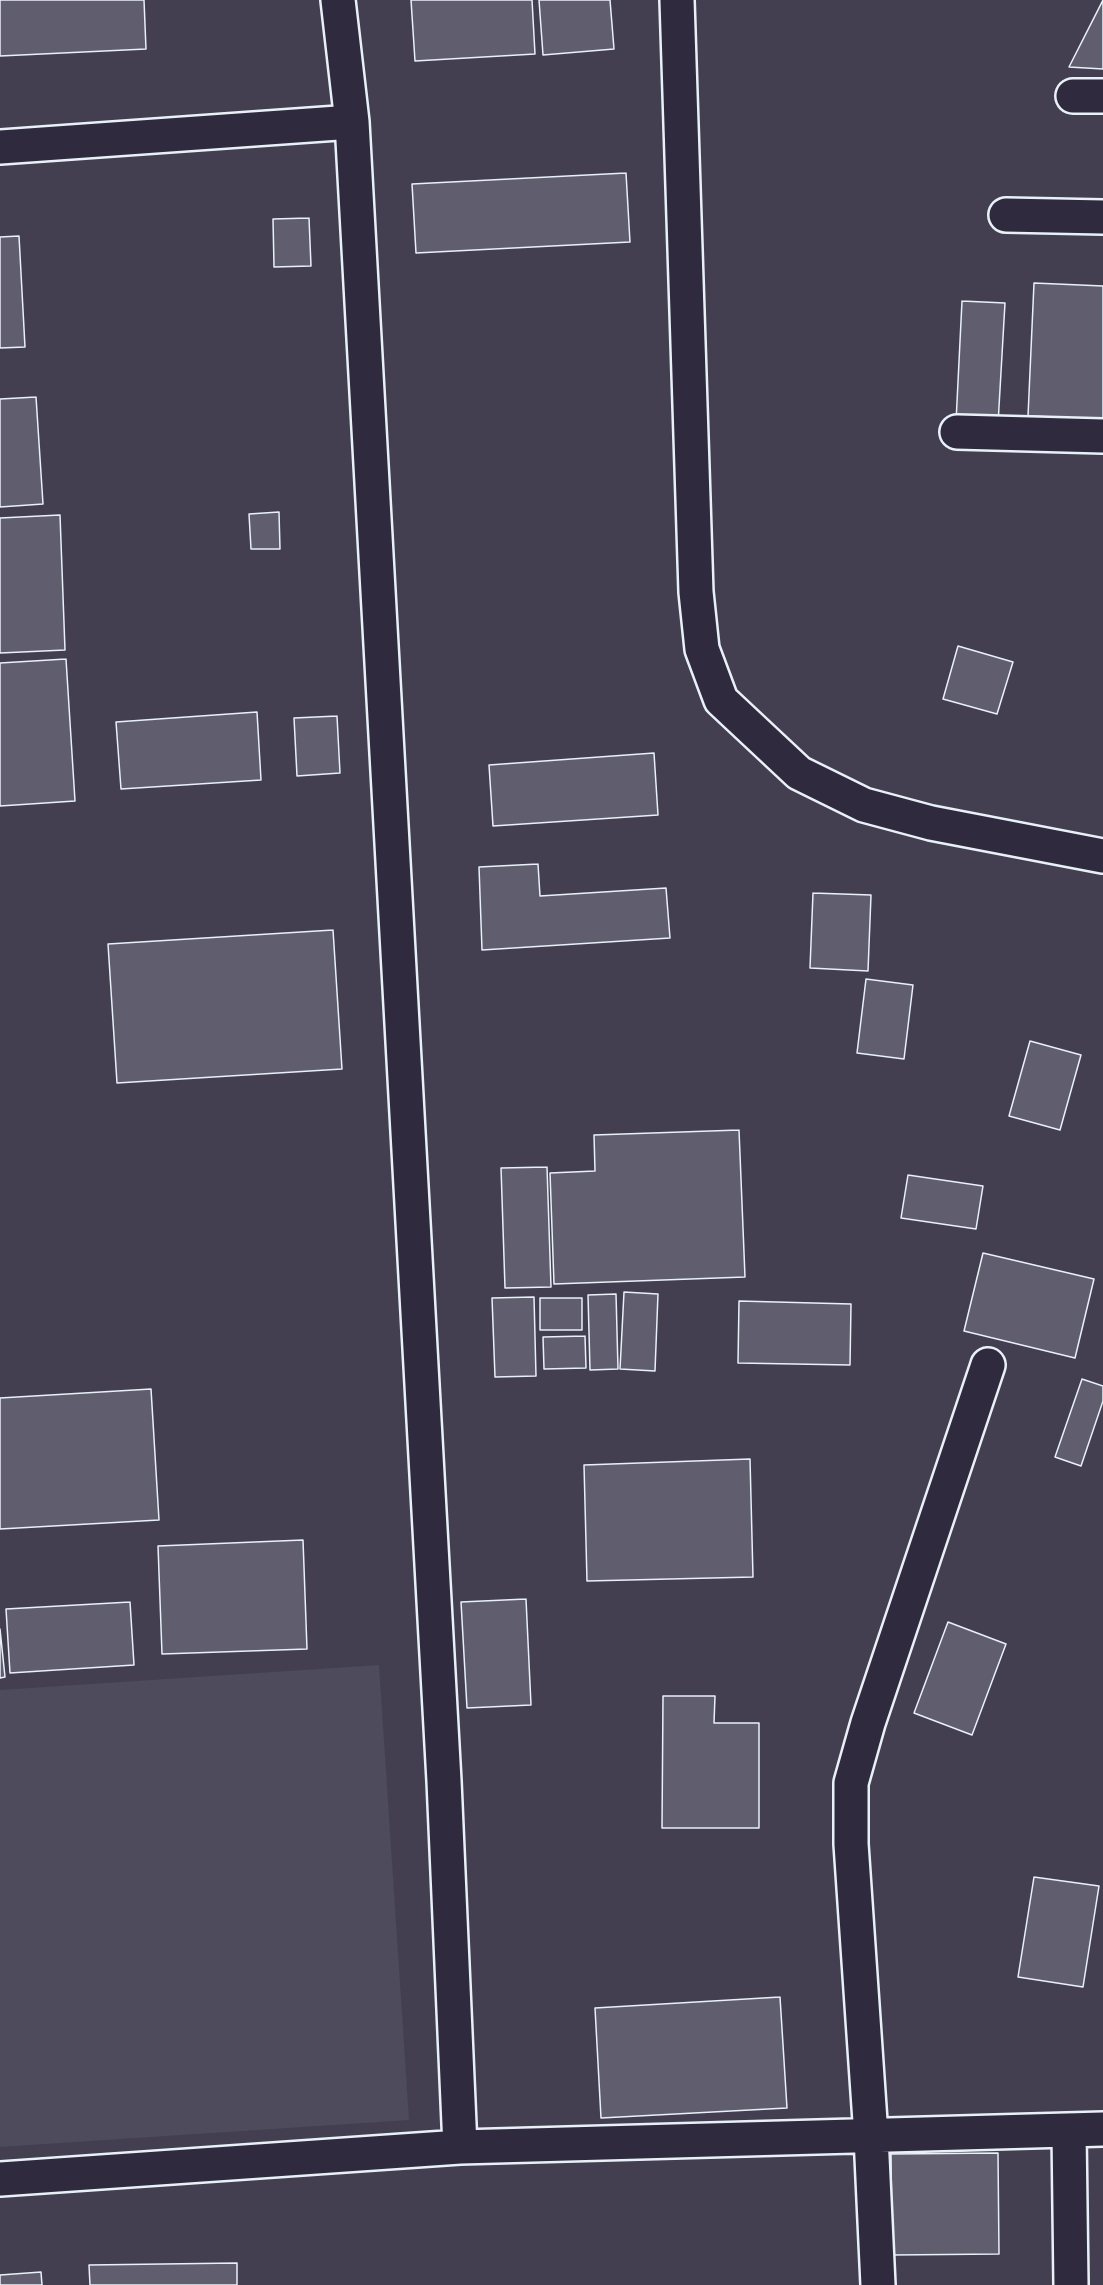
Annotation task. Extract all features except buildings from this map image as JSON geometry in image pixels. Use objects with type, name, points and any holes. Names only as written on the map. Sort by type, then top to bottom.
[{"type":"street","points":[[338,0],[352,122],[444,1781],[460,2147]]},
{"type":"street","points":[[677,0],[696,592],[702,649],[721,700],[800,772],[864,805],[932,823],[1103,856]]},
{"type":"street","points":[[0,147],[352,122]]},
{"type":"street","points":[[1006,215],[1103,217]]},
{"type":"street","points":[[957,432],[1103,436]]},
{"type":"street","points":[[878,2285],[871,2136],[851,1844],[851,1784],[868,1723],[988,1365]]},
{"type":"street","points":[[0,2179],[460,2147],[1103,2129]]},
{"type":"street","points":[[1069,2131],[1071,2285]]},
{"type":"shaded area","points":[[0,0],[1103,0],[1103,2285],[0,2285]]},
{"type":"shaded area","points":[[379,1665],[409,2120],[0,2147],[0,1690]]}]
